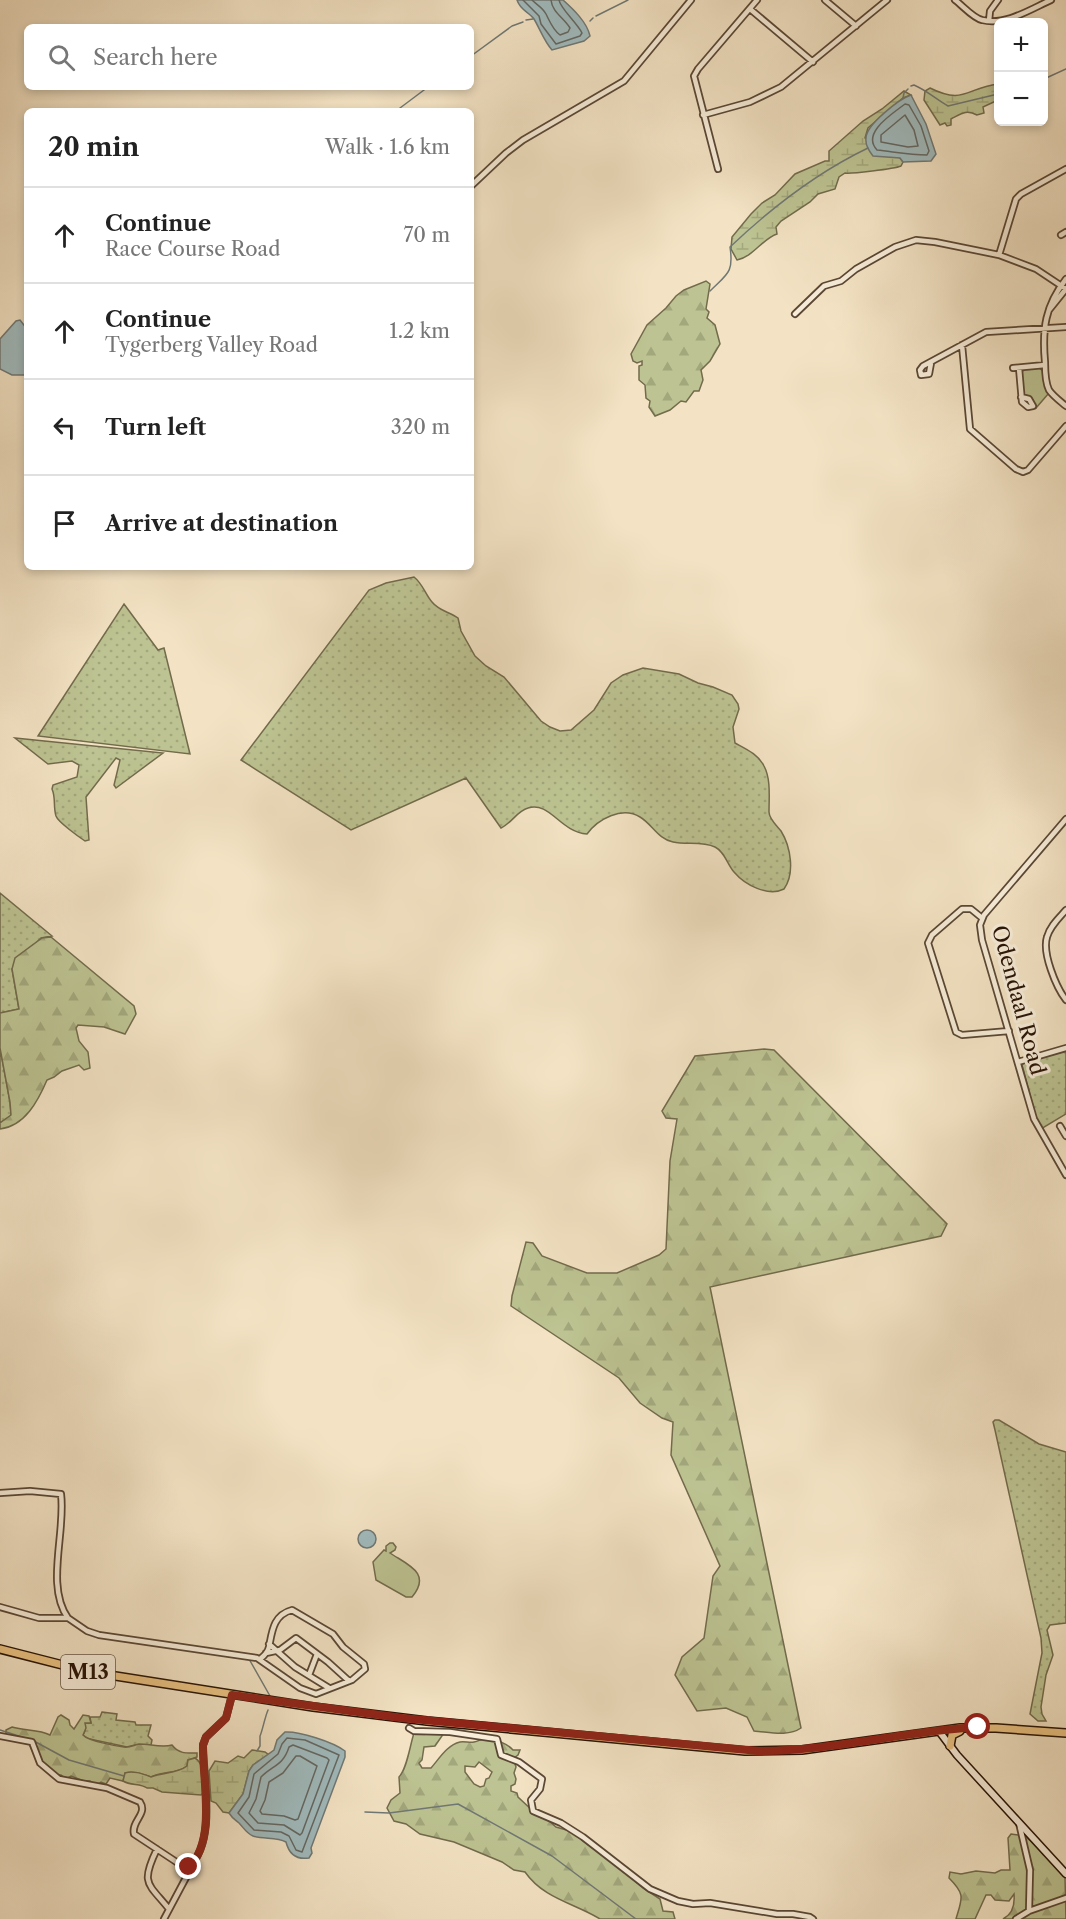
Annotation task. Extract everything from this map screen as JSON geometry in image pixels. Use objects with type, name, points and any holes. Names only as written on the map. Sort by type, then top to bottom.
[{"type":"main road","name":"M13","points":[[0,1649],[90,1672],[313,1707],[439,1722],[759,1751],[802,1750],[972,1728],[1066,1733]]},
{"type":"main road","points":[[950,1746],[953,1734],[972,1728]]},
{"type":"main road","points":[[939,1731],[1066,1874]]},
{"type":"street","points":[[474,183],[523,140],[624,81],[691,0]]},
{"type":"street","points":[[718,169],[695,83],[695,73],[757,0]]},
{"type":"street","points":[[825,0],[856,26]]},
{"type":"street","points":[[703,115],[763,97],[781,87],[887,0]]},
{"type":"street","points":[[955,0],[980,20],[989,21],[1004,20],[1041,2],[1051,0]]},
{"type":"street","points":[[989,21],[990,11],[999,0]]},
{"type":"street","points":[[750,9],[813,62]]},
{"type":"street","points":[[999,255],[1016,199],[1066,170]]},
{"type":"street","points":[[795,314],[824,286],[841,282],[856,269],[895,247],[916,240],[999,255],[1036,268],[1064,288]]},
{"type":"street","points":[[1066,279],[1064,288],[1052,301],[1044,327],[1048,389],[1066,406]]},
{"type":"street","points":[[931,363],[988,331],[1066,327]]},
{"type":"street","points":[[962,345],[970,429],[1016,470],[1023,472],[1028,470],[1066,426]]},
{"type":"street","points":[[1021,398],[1016,368],[1045,365]]},
{"type":"street","name":"Odendaal Road","points":[[1065,822],[982,918],[980,928],[1037,1125],[1065,1172]]},
{"type":"street","points":[[982,918],[971,909],[962,909],[932,935],[928,944],[956,1032],[962,1035],[1009,1031]]},
{"type":"street","points":[[1066,910],[1050,929],[1046,945],[1056,984],[1066,1000]]},
{"type":"street","points":[[1018,1062],[1066,1048]]},
{"type":"street","points":[[1060,1126],[1066,1136]]},
{"type":"street","points":[[0,1493],[30,1491],[61,1494],[57,1586],[60,1605],[68,1618],[87,1631],[99,1635],[260,1659],[295,1684],[316,1694]]},
{"type":"street","points":[[53,1618],[60,1605]]},
{"type":"street","points":[[0,1607],[39,1618],[68,1618]]},
{"type":"street","points":[[260,1659],[266,1653],[270,1633],[275,1623],[287,1611],[294,1611],[333,1634],[343,1647],[364,1664],[364,1671],[348,1681],[316,1694]]},
{"type":"street","points":[[266,1653],[276,1652],[296,1638],[348,1681]]},
{"type":"street","points":[[269,1644],[276,1652],[329,1688]]},
{"type":"street","points":[[309,1675],[317,1654]]},
{"type":"street","points":[[313,1707],[316,1694]]},
{"type":"street","points":[[164,1919],[189,1872],[189,1867],[194,1861],[202,1839],[207,1798],[204,1742],[210,1732],[226,1718],[232,1695]]},
{"type":"street","points":[[409,1728],[414,1731],[450,1732],[497,1739],[501,1755],[519,1762],[542,1779],[540,1789],[531,1800],[533,1811],[561,1823],[584,1837],[653,1891],[689,1904],[710,1903],[777,1914],[793,1914],[813,1919]]},
{"type":"street","points":[[0,1736],[32,1742],[40,1763],[59,1779],[106,1788],[140,1802],[143,1807],[142,1812],[135,1823],[134,1832],[140,1839],[184,1867],[189,1867]]},
{"type":"street","points":[[1019,1823],[1030,1870],[1029,1911]]},
{"type":"street","points":[[157,1849],[150,1866],[147,1883],[169,1909]]},
{"type":"street","points":[[1016,1919],[1029,1911],[1066,1898]]},
{"type":"green space","points":[[994,85],[994,102],[983,107],[984,113],[977,115],[970,112],[964,113],[951,119],[951,125],[947,126],[945,123],[940,125],[924,100],[925,91],[930,88],[941,93],[958,95]]},
{"type":"green space","points":[[904,91],[911,95],[903,98],[868,128],[865,138],[900,158],[903,162],[901,166],[845,173],[839,177],[835,189],[818,194],[781,221],[776,227],[777,234],[748,255],[737,260],[731,249],[732,237],[751,214],[775,195],[795,174],[829,161],[829,151],[863,121]]},
{"type":"green space","points":[[706,281],[710,284],[707,318],[715,325],[720,344],[710,361],[701,370],[703,380],[699,391],[694,391],[686,402],[681,401],[670,410],[655,416],[649,407],[650,401],[646,398],[645,385],[639,380],[639,366],[642,365],[642,361],[637,363],[633,361],[631,354],[647,325],[676,296]]},
{"type":"green space","points":[[1039,368],[1043,371],[1045,386],[1049,393],[1036,408],[1033,400],[1023,394],[1021,373],[1025,369]]},
{"type":"green space","points":[[414,577],[435,605],[458,618],[461,631],[475,656],[504,677],[541,721],[560,731],[571,730],[594,710],[611,683],[623,675],[643,668],[679,674],[732,695],[739,709],[733,727],[735,743],[755,755],[764,766],[769,782],[769,815],[781,831],[789,852],[790,876],[784,889],[771,892],[750,885],[734,872],[715,847],[668,840],[633,814],[618,814],[604,819],[587,834],[569,828],[543,809],[536,807],[524,810],[501,828],[466,778],[351,830],[241,760],[369,590],[386,583]]},
{"type":"green space","points":[[124,604],[158,650],[164,648],[190,754],[38,736]]},
{"type":"green space","points":[[15,738],[163,753],[116,788],[114,785],[120,760],[116,758],[86,797],[89,840],[85,841],[56,816],[52,789],[53,785],[77,777],[79,765],[72,761],[48,764]]},
{"type":"green space","points":[[0,893],[52,936],[41,938],[12,969],[19,1009],[0,1013]]},
{"type":"green space","points":[[51,937],[134,1006],[136,1014],[125,1034],[104,1027],[78,1025],[76,1028],[79,1041],[88,1052],[90,1068],[84,1070],[79,1065],[47,1080],[35,1104],[23,1118],[9,1127],[0,1129],[0,1123],[11,1115],[0,1048],[0,1013],[19,1009],[12,969],[15,958],[42,938]]},
{"type":"green space","points":[[0,1048],[11,1116],[0,1123]]},
{"type":"green space","points":[[774,1050],[947,1224],[941,1236],[710,1287],[801,1728],[784,1733],[754,1731],[747,1717],[726,1708],[697,1711],[675,1675],[682,1657],[704,1638],[713,1576],[720,1566],[671,1455],[673,1422],[662,1418],[640,1403],[619,1378],[511,1306],[526,1242],[533,1243],[542,1256],[587,1273],[617,1273],[659,1255],[666,1249],[670,1161],[677,1119],[666,1118],[662,1111],[695,1056]]},
{"type":"green space","points":[[1066,1050],[1066,1114],[1041,1129],[1022,1065],[1025,1062]]},
{"type":"green space","points":[[999,1420],[1039,1444],[1066,1452],[1066,1623],[1050,1625],[1047,1630],[1053,1655],[1046,1675],[1041,1707],[1046,1721],[1038,1721],[1030,1714],[1042,1653],[1041,1638],[993,1422]]},
{"type":"green space","points":[[390,1543],[396,1547],[390,1553],[410,1566],[419,1576],[418,1589],[412,1597],[406,1597],[376,1580],[373,1562],[384,1550],[386,1551],[386,1546]]},
{"type":"green space","points":[[102,1712],[117,1714],[116,1720],[135,1722],[136,1725],[151,1725],[148,1736],[152,1740],[151,1745],[127,1747],[85,1738],[83,1735],[85,1723],[91,1723],[90,1717],[100,1717]]},
{"type":"green space","points":[[61,1715],[69,1720],[74,1729],[83,1715],[89,1716],[91,1723],[85,1723],[86,1728],[83,1735],[96,1741],[126,1747],[139,1744],[172,1745],[186,1753],[197,1753],[197,1757],[188,1760],[187,1766],[183,1769],[151,1777],[128,1772],[125,1773],[123,1781],[110,1778],[106,1784],[101,1782],[97,1785],[71,1776],[66,1779],[57,1775],[36,1758],[29,1744],[15,1741],[6,1734],[6,1730],[12,1727],[50,1735]]},
{"type":"green space","points":[[414,1733],[444,1733],[435,1746],[424,1747],[422,1760],[419,1763],[422,1768],[431,1768],[447,1749],[460,1742],[488,1738],[501,1742],[513,1750],[520,1750],[514,1758],[516,1779],[515,1784],[511,1786],[511,1791],[517,1793],[518,1797],[534,1812],[556,1827],[570,1831],[594,1849],[599,1850],[643,1888],[660,1899],[663,1911],[673,1912],[675,1919],[600,1919],[550,1895],[525,1872],[514,1870],[502,1862],[454,1842],[420,1834],[406,1824],[394,1821],[387,1808],[391,1800],[400,1793],[399,1777],[406,1763]],"holes":[[[479,1762],[492,1772],[484,1786],[480,1787],[474,1784],[465,1772],[465,1766],[475,1767]]]},
{"type":"green space","points":[[252,1750],[269,1755],[253,1765],[249,1771],[243,1794],[229,1813],[223,1812],[216,1803],[211,1801],[209,1771],[215,1761],[228,1763],[238,1756],[244,1758]]},
{"type":"green space","points":[[195,1758],[203,1773],[204,1792],[201,1795],[162,1792],[123,1781],[125,1773],[128,1772],[151,1777],[183,1769],[187,1766],[188,1760]]},
{"type":"green space","points":[[1011,1834],[1026,1836],[1065,1877],[1066,1919],[1003,1919],[1013,1909],[1014,1894],[1009,1901],[995,1900],[991,1895],[986,1895],[975,1919],[956,1919],[961,1897],[949,1878],[950,1872],[995,1873],[1010,1870],[1008,1838]]},
{"type":"water","points":[[517,0],[563,0],[583,21],[590,36],[584,41],[552,50],[534,19]]},
{"type":"water","points":[[911,95],[926,124],[936,154],[931,161],[903,162],[900,158],[873,156],[866,143],[867,133],[871,126],[884,113]]},
{"type":"water","points":[[20,320],[24,325],[24,375],[12,375],[0,369],[0,339],[16,321]]},
{"type":"water","points":[[367,1530],[375,1535],[376,1539],[371,1547],[367,1548],[359,1543],[358,1539],[363,1531]]},
{"type":"water","points":[[285,1732],[316,1738],[345,1751],[345,1757],[309,1858],[294,1855],[286,1842],[282,1840],[251,1835],[229,1813],[243,1794],[249,1771],[253,1765],[274,1750],[277,1740]]},
{"type":"waterway","points":[[596,16],[628,0]]},
{"type":"waterway","points":[[590,21],[593,18]]},
{"type":"waterway","points":[[526,20],[533,19]]},
{"type":"waterway","points":[[474,54],[512,26],[523,22]]},
{"type":"waterway","points":[[1048,77],[1066,69]]},
{"type":"waterway","points":[[911,86],[918,87],[948,106],[994,95]]},
{"type":"waterway","points":[[903,98],[908,89]]},
{"type":"waterway","points":[[400,108],[424,90]]},
{"type":"waterway","points":[[710,291],[730,268],[730,247],[745,233],[813,180],[868,148]]},
{"type":"waterway","points":[[249,1659],[270,1696]]},
{"type":"waterway","points":[[257,1751],[268,1710]]},
{"type":"waterway","points":[[0,1730],[28,1739]]},
{"type":"waterway","points":[[32,1740],[69,1760],[124,1776]]},
{"type":"waterway","points":[[365,1812],[389,1813],[458,1804],[552,1856],[636,1919]]},
{"type":"route","points":[[189,1867],[194,1861],[202,1839],[207,1808],[203,1745],[210,1732],[226,1718],[232,1695],[402,1718],[759,1751],[840,1746],[950,1729],[978,1727]]}]
